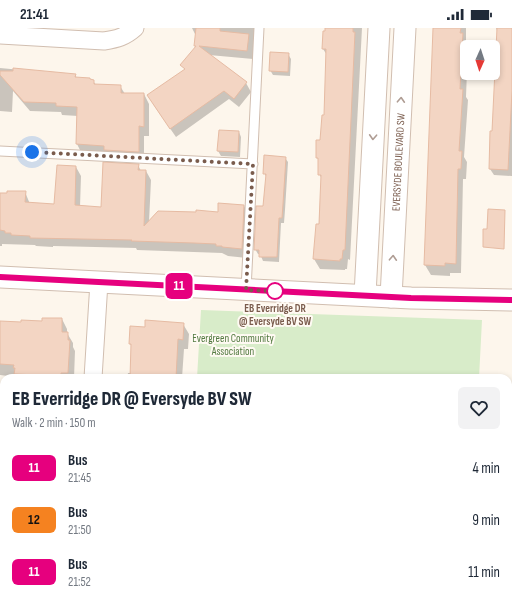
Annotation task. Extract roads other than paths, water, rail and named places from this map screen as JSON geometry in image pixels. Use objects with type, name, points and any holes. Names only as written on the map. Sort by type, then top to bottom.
[{"type":"street","points":[[0,35],[104,41],[116,40],[127,35],[135,28]]},
{"type":"street","points":[[365,296],[379,28]]},
{"type":"street","name":"EVERSYDE BOULEVARD SW","points":[[391,297],[405,28]]},
{"type":"street","points":[[0,277],[391,297],[512,296]]},
{"type":"street","points":[[93,374],[99,282]]},
{"type":"lane","points":[[246,290],[260,28]]},
{"type":"lane","points":[[0,151],[253,164]]},
{"type":"place","name":"EB Everridge DR @ Eversyde BV SW","points":[[275,291]]},
{"type":"park label","name":"Evergreen Community Association","points":[[233,344]]}]
